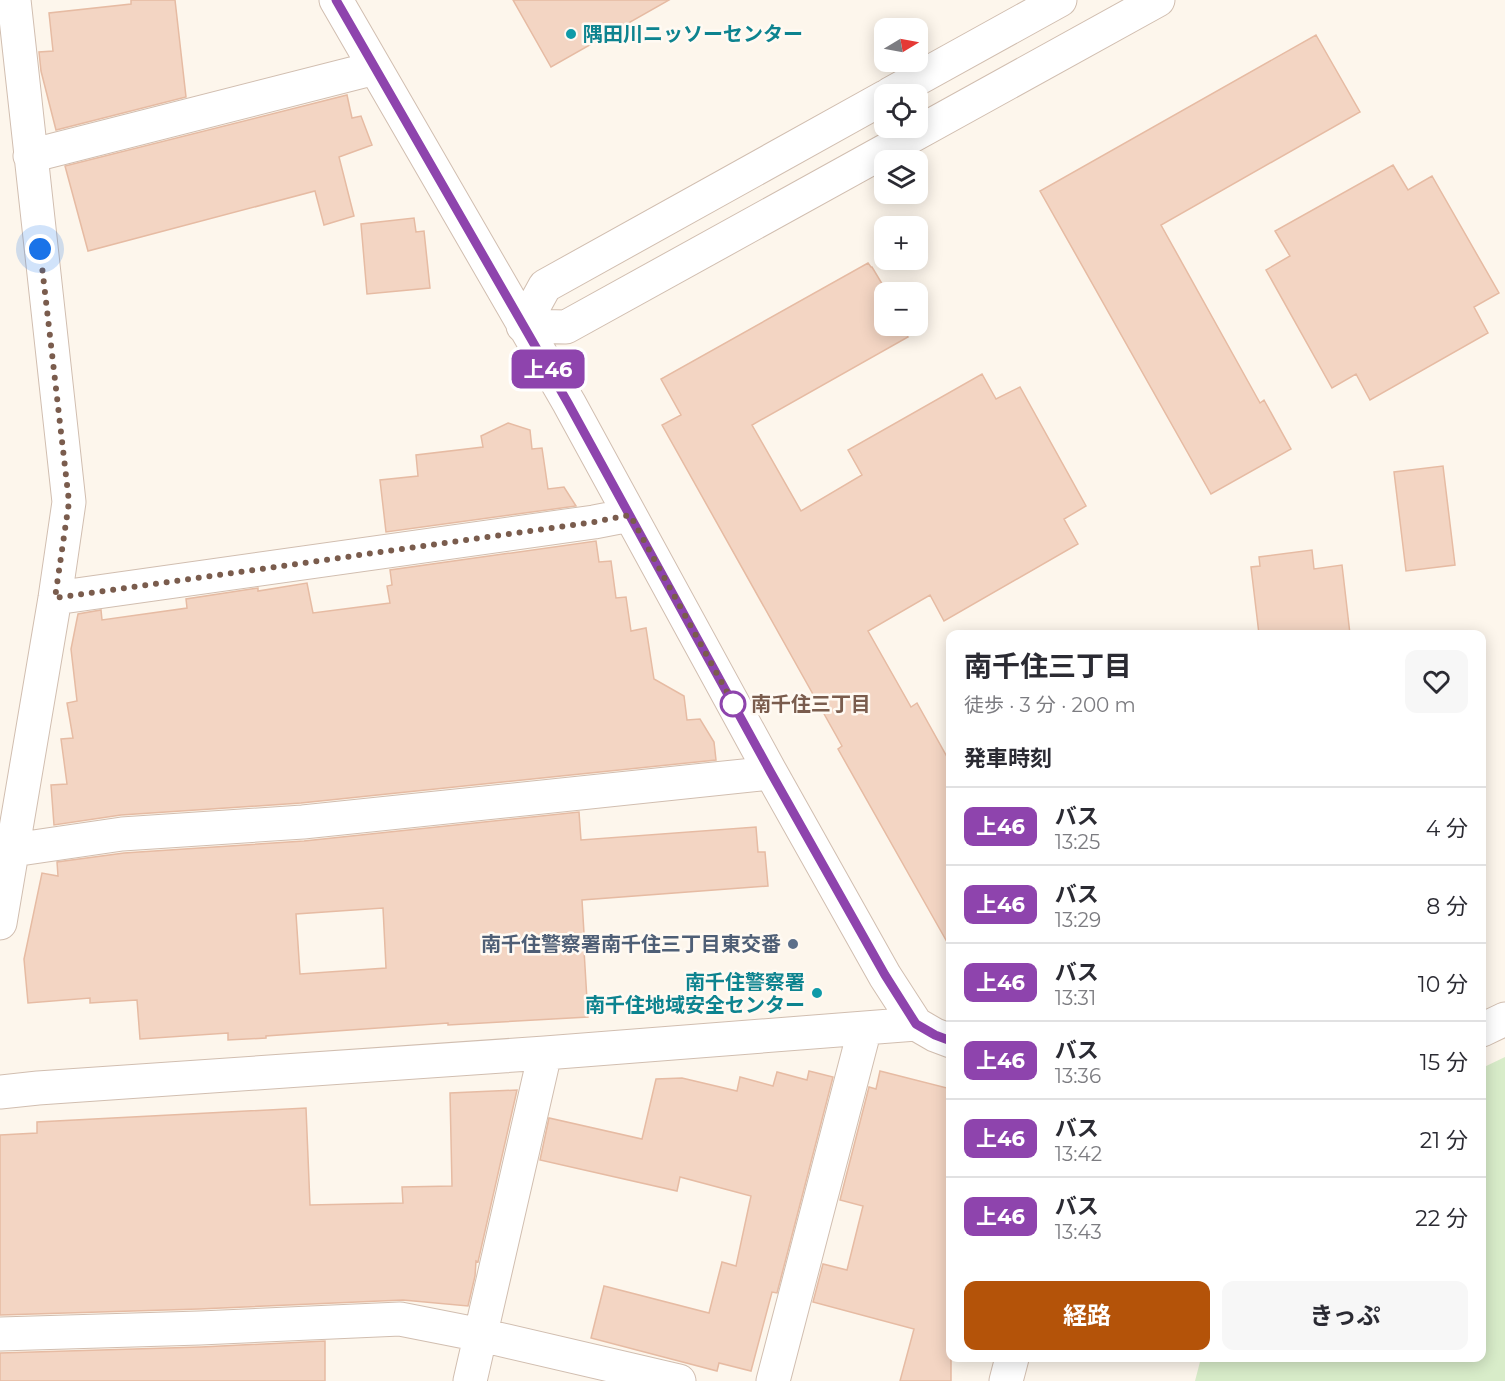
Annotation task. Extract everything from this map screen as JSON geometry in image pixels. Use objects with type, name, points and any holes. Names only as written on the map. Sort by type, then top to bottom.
[{"type":"street","points":[[0,923],[7,849],[55,598],[69,502],[14,0]]},
{"type":"street","points":[[336,0],[568,403],[885,975],[916,1024],[946,1039]]},
{"type":"street","points":[[908,84],[1060,0]]},
{"type":"street","points":[[523,326],[566,327],[1158,0]]},
{"type":"street","points":[[30,156],[375,68]]},
{"type":"street","points":[[523,326],[545,286],[874,103]]},
{"type":"street","points":[[55,598],[630,515]]},
{"type":"street","points":[[7,849],[122,834],[303,822],[771,773]]},
{"type":"street","points":[[1486,1028],[1505,1019]]},
{"type":"street","points":[[0,1092],[916,1024]]},
{"type":"street","points":[[773,1381],[865,1028]]},
{"type":"street","points":[[470,1381],[545,1053]]},
{"type":"street","points":[[0,1334],[400,1319],[481,1335],[679,1381]]},
{"type":"street","points":[[1006,1381],[1011,1362]]},
{"type":"green space","points":[[1505,1057],[1505,1381],[1195,1381],[1200,1362],[1486,1362],[1486,1066]]},
{"type":"building","points":[[131,0],[175,0],[186,97],[56,130],[41,71],[39,52],[53,51],[49,13],[131,4]]},
{"type":"building","name":"隅田川ニッソーセンター","points":[[513,0],[669,0],[551,67]]},
{"type":"building","points":[[1316,35],[1360,112],[1161,225],[1260,403],[1264,400],[1291,449],[1211,494],[1040,191]]},
{"type":"building","points":[[347,95],[352,118],[361,116],[372,145],[339,157],[354,216],[324,225],[315,191],[88,251],[65,166]]},
{"type":"building","points":[[1393,165],[1408,190],[1432,176],[1499,293],[1474,307],[1488,333],[1370,400],[1356,374],[1332,388],[1266,270],[1290,256],[1275,231]]},
{"type":"building","points":[[414,218],[416,232],[424,231],[430,288],[367,294],[361,224]]},
{"type":"building","points":[[868,263],[881,282],[874,282],[874,336],[908,337],[752,425],[801,511],[862,475],[848,450],[982,374],[996,399],[1020,387],[1086,506],[1064,519],[1078,544],[944,621],[930,595],[868,631],[911,707],[917,703],[946,755],[946,940],[838,749],[842,746],[662,425],[681,415],[661,379]]},
{"type":"building","points":[[508,423],[530,430],[532,449],[542,448],[548,489],[564,487],[576,506],[386,532],[380,480],[418,476],[416,455],[483,447],[481,436]]},
{"type":"building","points":[[1443,466],[1455,565],[1406,571],[1394,472]]},
{"type":"building","points":[[596,541],[599,562],[611,561],[616,598],[626,597],[631,631],[646,628],[654,679],[684,696],[687,720],[700,719],[714,742],[716,760],[301,803],[121,815],[54,825],[51,785],[67,784],[61,739],[73,738],[67,703],[77,701],[71,649],[78,614],[101,610],[102,620],[187,608],[186,599],[307,583],[313,613],[390,603],[387,586],[392,585],[390,570]]},
{"type":"building","points":[[1312,550],[1314,569],[1342,565],[1350,630],[1259,630],[1251,567],[1260,566],[1259,557]]},
{"type":"building","points":[[579,812],[581,840],[756,827],[758,852],[765,852],[768,886],[582,900],[588,1017],[448,1025],[448,1023],[228,1040],[228,1033],[140,1039],[137,1000],[90,1003],[90,998],[28,1003],[24,959],[42,873],[58,876],[57,862],[124,853],[304,841]],"holes":[[[383,908],[386,968],[300,974],[296,914]]]},
{"type":"building","points":[[809,1071],[833,1077],[777,1293],[772,1292],[751,1371],[719,1363],[717,1371],[591,1338],[604,1286],[709,1313],[722,1262],[736,1266],[751,1196],[680,1177],[677,1191],[540,1160],[549,1118],[642,1139],[656,1079],[682,1078],[737,1091],[740,1077],[773,1086],[777,1072],[807,1080]]},
{"type":"building","points":[[880,1071],[946,1088],[946,1362],[951,1362],[951,1381],[900,1381],[914,1329],[813,1302],[823,1264],[847,1270],[863,1206],[840,1200],[869,1087],[876,1089]]},
{"type":"building","points":[[517,1090],[478,1262],[476,1261],[468,1306],[403,1300],[0,1315],[0,1135],[37,1133],[37,1122],[306,1108],[310,1205],[403,1203],[402,1187],[452,1186],[450,1093]]},
{"type":"building","points":[[325,1341],[325,1381],[0,1381],[0,1353]]},
{"type":"bus line","name":"上46","points":[[336,0],[568,403],[885,975],[916,1024],[946,1039]]},
{"type":"place","name":"隅田川ニッソーセンター","points":[[571,34]]},
{"type":"place","name":"南千住三丁目","points":[[733,704]]},
{"type":"place","name":"南千住警察署南千住三丁目東交番","points":[[793,944]]},
{"type":"place","name":"南千住警察署 南千住地域安全センター","points":[[817,993]]},
{"type":"route","points":[[40,249],[69,502],[55,598],[630,515],[739,714],[733,704]]}]
